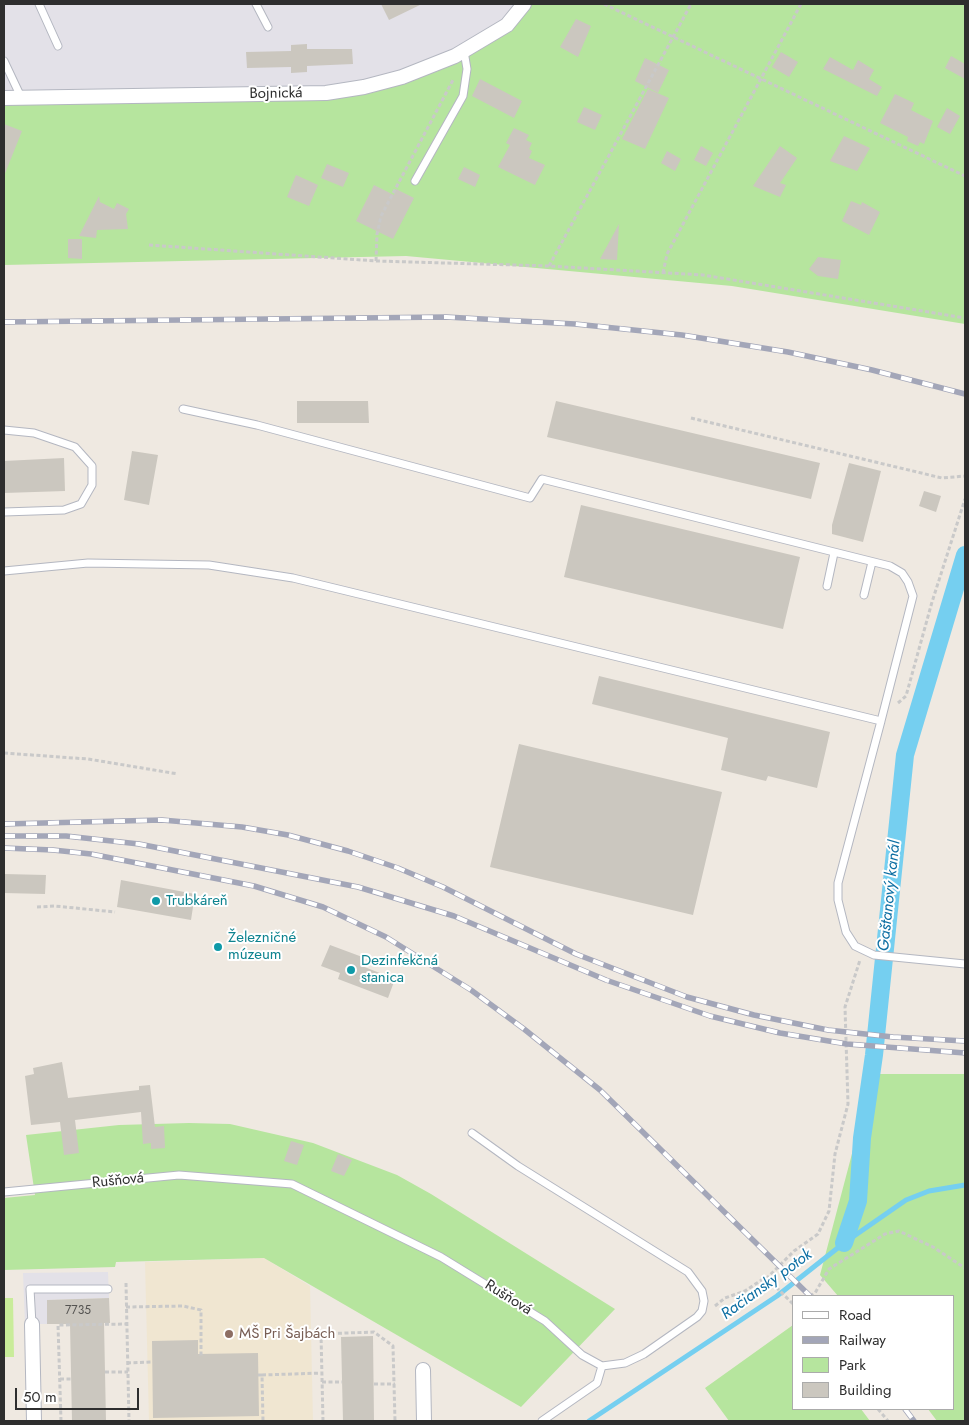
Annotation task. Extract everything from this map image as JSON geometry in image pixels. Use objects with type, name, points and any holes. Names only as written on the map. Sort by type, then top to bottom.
[{"type":"street","name":"Bojnická","points":[[4,98],[326,93],[364,87],[402,77],[464,50],[507,25],[524,4]]},
{"type":"street","points":[[32,1324],[34,1421]]},
{"type":"street","points":[[424,1370],[424,1421]]},
{"type":"lane","points":[[40,4],[58,46]]},
{"type":"lane","points":[[256,4],[268,27]]},
{"type":"lane","points":[[415,181],[462,96],[467,69],[464,50]]},
{"type":"lane","points":[[4,61],[21,97]]},
{"type":"lane","points":[[183,409],[257,424],[530,498],[542,479],[890,566],[902,573],[908,582],[912,596],[882,719],[838,883],[838,900],[846,932],[855,946],[874,955],[965,964]]},
{"type":"lane","points":[[4,430],[34,433],[75,446],[92,466],[92,485],[81,504],[64,510],[4,512]]},
{"type":"lane","points":[[827,586],[834,552]]},
{"type":"lane","points":[[864,596],[872,562]]},
{"type":"lane","points":[[4,571],[88,564],[209,565],[293,578],[882,719]]},
{"type":"lane","points":[[472,1133],[518,1166],[688,1272],[702,1291],[704,1301],[702,1311],[697,1317],[644,1354],[625,1363],[602,1366],[597,1383],[542,1421]]},
{"type":"lane","name":"Rušňová","points":[[4,1192],[179,1174],[292,1184],[441,1257],[545,1321],[582,1355],[602,1366]]},
{"type":"lane","points":[[32,1324],[30,1289],[108,1289]]},
{"type":"path","points":[[604,4],[965,176]]},
{"type":"path","points":[[549,266],[691,4]]},
{"type":"path","points":[[663,273],[667,254],[801,4]]},
{"type":"path","points":[[148,245],[366,261],[549,266],[703,275],[965,318]]},
{"type":"path","points":[[691,418],[942,478],[965,476]]},
{"type":"path","points":[[882,719],[906,696],[932,602],[965,499]]},
{"type":"path","points":[[4,753],[88,759],[178,774]]},
{"type":"path","points":[[37,906],[116,912]]},
{"type":"path","points":[[702,1311],[709,1311],[725,1298],[745,1291],[763,1278],[767,1278],[794,1251],[818,1234],[829,1210],[835,1154],[848,1104],[845,1008],[863,950]]},
{"type":"path","points":[[812,1295],[815,1293],[829,1269],[885,1234],[899,1231],[915,1237],[965,1268]]},
{"type":"path","points":[[767,1278],[792,1303]]},
{"type":"path","points":[[126,1283],[128,1421]]},
{"type":"path","points":[[126,1307],[183,1306],[201,1310],[201,1357]]},
{"type":"path","points":[[61,1421],[58,1325],[127,1324]]},
{"type":"path","points":[[323,1421],[321,1334],[374,1332],[394,1346],[395,1421]]},
{"type":"path","points":[[128,1362],[152,1362]]},
{"type":"path","points":[[105,1372],[128,1372]]},
{"type":"path","points":[[263,1421],[260,1375],[322,1373]]},
{"type":"path","points":[[60,1379],[71,1379]]},
{"type":"path","points":[[322,1382],[342,1382]]},
{"type":"path","points":[[374,1384],[394,1384]]},
{"type":"path","points":[[879,1410],[888,1421]]},
{"type":"shaded area","points":[[4,4],[519,4],[514,24],[365,92],[4,103]]},
{"type":"shaded area","name":"MŠ Pri Šajbách","points":[[264,1258],[310,1286],[313,1421],[149,1421],[145,1262]]},
{"type":"shaded area","points":[[108,1272],[109,1298],[47,1300],[47,1324],[25,1324],[23,1273]]},
{"type":"green space","points":[[519,4],[965,4],[965,324],[732,286],[406,256],[4,265],[4,103],[365,92],[514,24]]},
{"type":"green space","points":[[873,1074],[965,1074],[965,1421],[937,1421],[929,1410],[954,1410],[954,1295],[837,1295],[820,1275]]},
{"type":"green space","points":[[230,1124],[313,1143],[397,1175],[431,1194],[615,1309],[521,1407],[264,1258],[116,1262],[115,1267],[4,1270],[4,1198],[35,1195],[26,1135],[119,1125]]},
{"type":"green space","points":[[4,1298],[13,1298],[14,1357],[4,1357]]},
{"type":"green space","points":[[792,1326],[792,1410],[862,1410],[870,1421],[729,1421],[705,1388]]},
{"type":"building","points":[[381,4],[422,4],[389,20]]},
{"type":"building","points":[[576,19],[591,26],[578,57],[560,47]]},
{"type":"building","points":[[307,44],[307,49],[352,49],[353,64],[307,66],[307,72],[291,73],[291,67],[247,68],[246,52],[291,51],[291,45]]},
{"type":"building","points":[[781,52],[798,62],[789,77],[772,67]]},
{"type":"building","points":[[951,56],[965,64],[965,79],[945,68]]},
{"type":"building","points":[[830,57],[853,70],[858,60],[874,70],[869,79],[882,87],[877,96],[823,69]]},
{"type":"building","points":[[645,58],[669,70],[658,93],[635,81]]},
{"type":"building","points":[[480,79],[522,101],[514,118],[472,96]]},
{"type":"building","points":[[648,89],[669,98],[645,149],[622,139]]},
{"type":"building","points":[[895,94],[914,103],[911,110],[933,121],[924,144],[920,142],[918,146],[907,141],[908,137],[880,123]]},
{"type":"building","points":[[584,107],[602,115],[595,130],[577,122]]},
{"type":"building","points":[[947,108],[960,116],[950,134],[937,127]]},
{"type":"building","points":[[4,124],[22,131],[4,176]]},
{"type":"building","points":[[514,128],[529,135],[526,140],[532,143],[529,149],[532,151],[529,158],[545,165],[535,185],[498,167],[510,145],[506,143]]},
{"type":"building","points":[[844,136],[870,148],[857,171],[830,161]]},
{"type":"building","points":[[701,146],[713,153],[706,166],[694,160]]},
{"type":"building","points":[[780,146],[797,158],[780,183],[786,185],[780,197],[753,186]]},
{"type":"building","points":[[667,151],[681,159],[675,171],[661,163]]},
{"type":"building","points":[[327,164],[349,173],[343,187],[321,178]]},
{"type":"building","points":[[464,167],[480,175],[475,187],[458,179]]},
{"type":"building","points":[[296,175],[318,185],[309,206],[287,197]]},
{"type":"building","points":[[374,185],[394,195],[396,189],[414,198],[393,239],[356,221]]},
{"type":"building","points":[[99,196],[100,202],[114,209],[117,203],[129,209],[126,214],[128,229],[97,230],[96,238],[79,236]]},
{"type":"building","points":[[851,201],[861,205],[862,202],[880,212],[869,235],[842,221]]},
{"type":"building","points":[[619,224],[617,260],[600,259]]},
{"type":"building","points":[[68,239],[82,239],[82,259],[68,258]]},
{"type":"building","points":[[818,257],[841,260],[838,279],[818,276],[809,269]]},
{"type":"building","points":[[297,401],[368,401],[369,423],[297,423]]},
{"type":"building","points":[[556,401],[820,463],[811,499],[547,437]]},
{"type":"building","points":[[132,451],[158,455],[149,505],[124,500]]},
{"type":"building","points":[[64,458],[65,491],[4,493],[4,461]]},
{"type":"building","points":[[849,463],[881,471],[863,542],[832,534],[832,525]]},
{"type":"building","points":[[924,491],[941,496],[936,512],[919,506]]},
{"type":"building","points":[[581,505],[800,557],[783,629],[564,577]]},
{"type":"building","points":[[599,676],[830,732],[817,788],[768,776],[766,781],[721,770],[728,738],[592,704]]},
{"type":"building","points":[[519,744],[722,792],[693,915],[490,867]]},
{"type":"building","points":[[4,874],[46,875],[45,894],[4,893]]},
{"type":"building","name":"Trubkáreň","points":[[121,880],[195,894],[191,920],[117,907]]},
{"type":"building","name":"Dezinfekčná stanica","points":[[330,945],[365,958],[362,966],[395,979],[388,998],[338,979],[340,973],[321,966]]},
{"type":"building","points":[[62,1062],[68,1098],[139,1090],[139,1086],[150,1085],[155,1127],[164,1126],[165,1148],[151,1149],[151,1143],[143,1144],[141,1112],[75,1120],[79,1153],[64,1155],[60,1122],[31,1125],[25,1076],[34,1074],[33,1068]]},
{"type":"building","points":[[291,1141],[304,1145],[297,1165],[284,1161]]},
{"type":"building","points":[[338,1154],[352,1160],[344,1176],[331,1171]]},
{"type":"building","points":[[109,1298],[110,1323],[104,1323],[106,1421],[72,1421],[70,1324],[47,1324],[47,1300]]},
{"type":"building","points":[[373,1336],[374,1421],[343,1421],[341,1337]]},
{"type":"building","points":[[198,1340],[198,1354],[258,1353],[259,1416],[153,1418],[152,1341]]},
{"type":"waterway","name":"Gaštanový kanál","points":[[844,1243],[858,1201],[862,1138],[874,1055],[905,755],[965,555]]},
{"type":"waterway","name":"Račiansky potok","points":[[589,1421],[777,1296],[844,1243],[906,1200],[929,1191],[965,1185]]},
{"type":"railway","points":[[4,322],[446,317],[575,324],[682,335],[788,352],[872,370],[965,394]]},
{"type":"railway","points":[[4,824],[162,820],[242,827],[288,835],[348,851],[398,868],[443,887],[576,954],[687,997],[754,1015],[828,1030],[893,1037],[965,1041]]},
{"type":"railway","points":[[4,836],[66,836],[139,844],[358,887],[454,916],[606,980],[710,1016],[780,1033],[847,1044],[965,1053]]},
{"type":"railway","points":[[4,848],[91,854],[254,886],[323,907],[386,937],[471,990],[524,1029],[600,1090],[809,1295]]},
{"type":"railway","points":[[906,1410],[914,1421]]},
{"type":"place","name":"Trubkáreň","points":[[156,901]]},
{"type":"place","name":"Železničné múzeum","points":[[218,947]]},
{"type":"place","name":"Dezinfekčná stanica","points":[[351,970]]},
{"type":"place","name":"MŠ Pri Šajbách","points":[[229,1334]]}]
